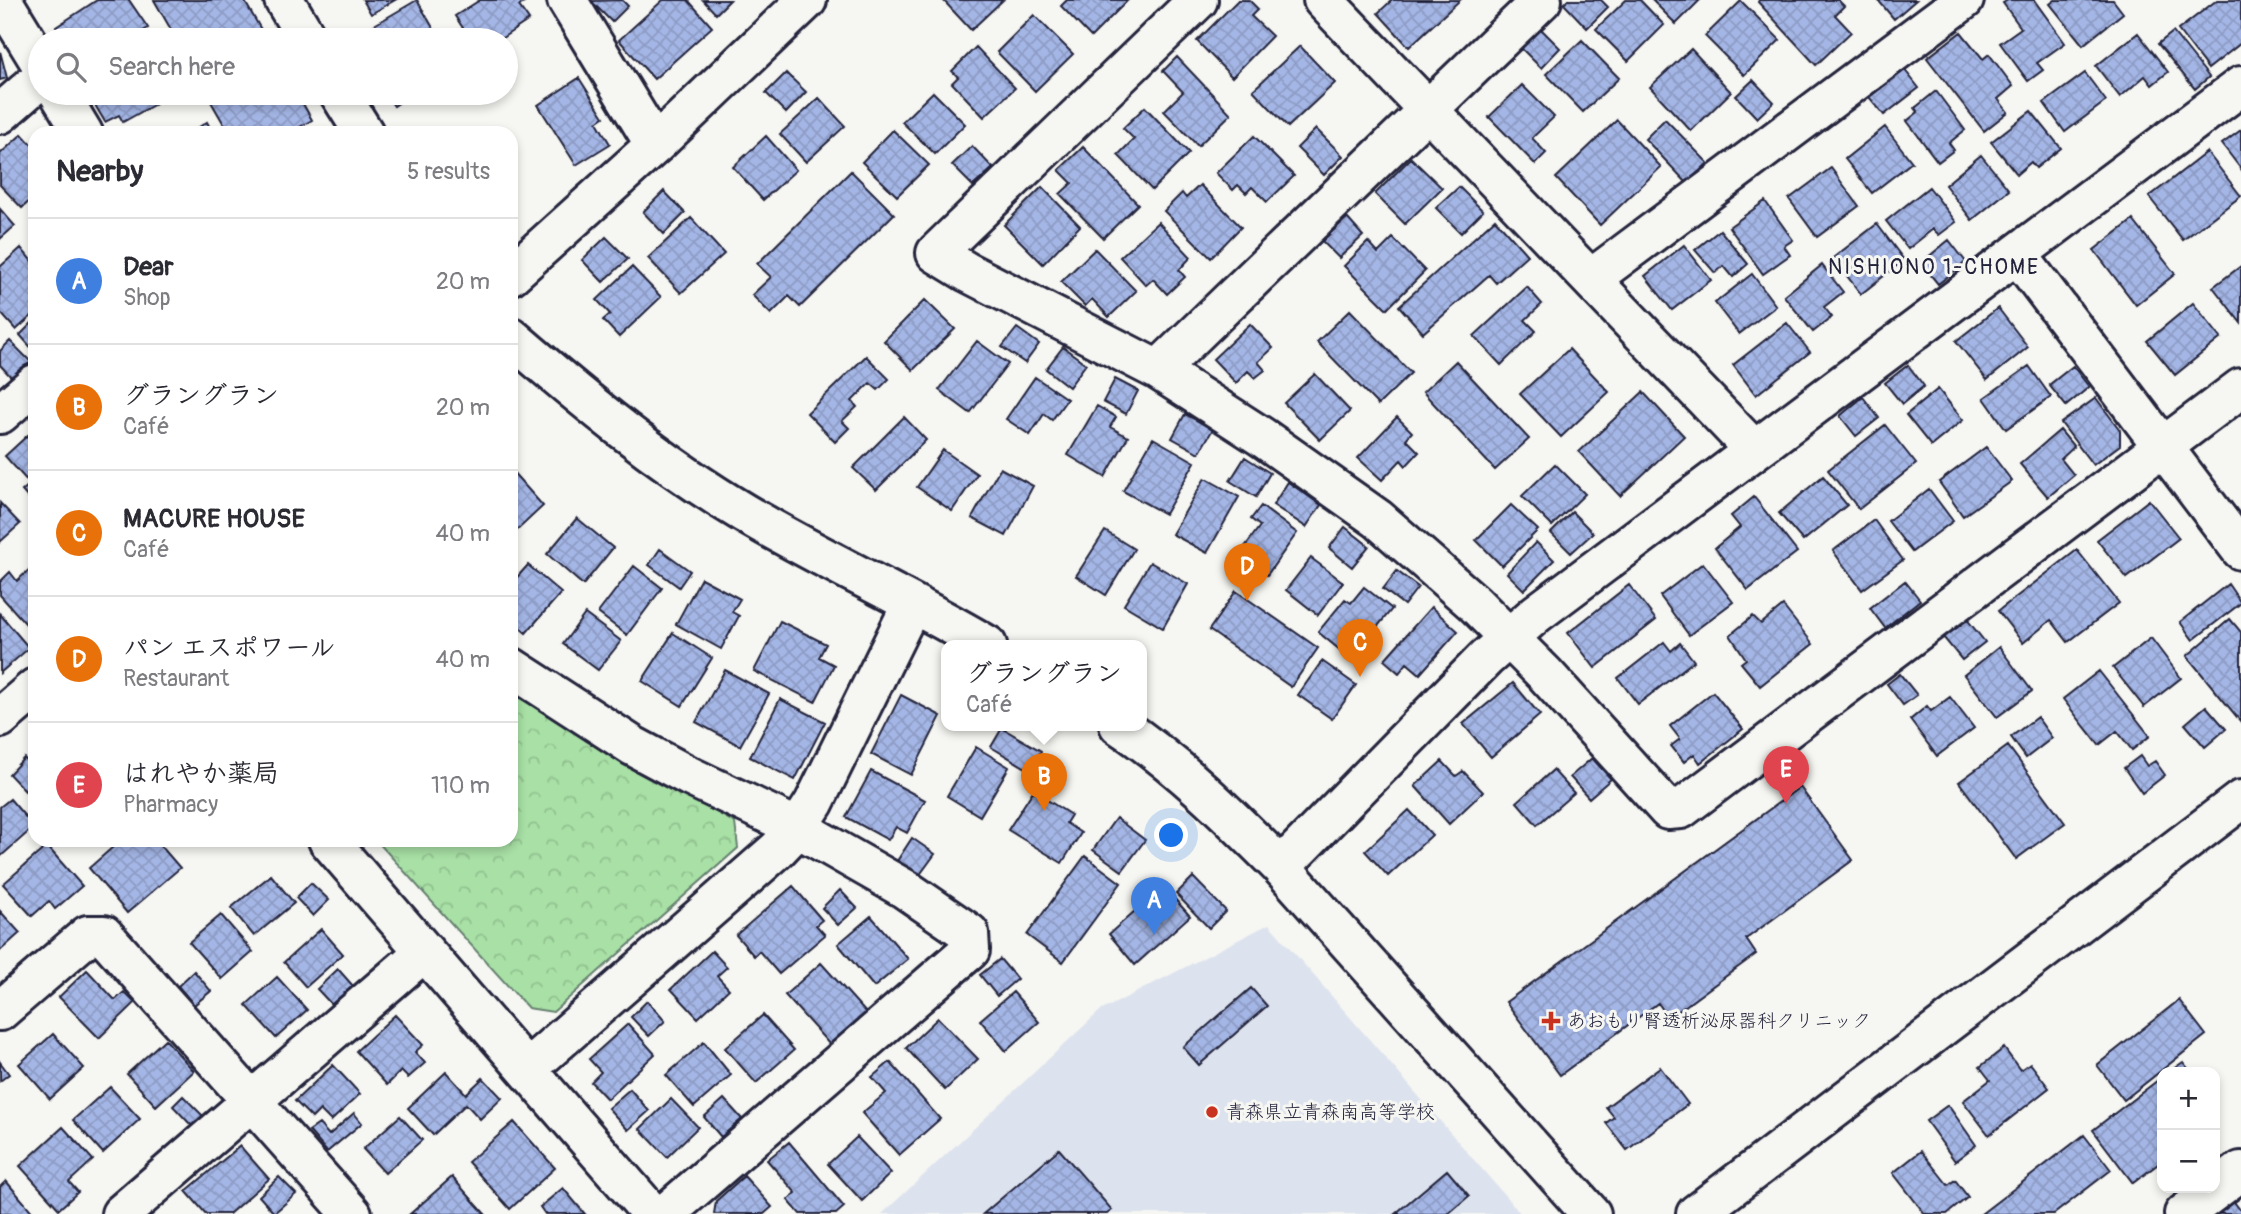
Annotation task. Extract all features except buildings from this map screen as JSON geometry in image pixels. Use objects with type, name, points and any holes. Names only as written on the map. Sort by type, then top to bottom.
[{"type":"street","points":[[2,0],[28,42]]},
{"type":"street","points":[[284,0],[301,28]]},
{"type":"street","points":[[567,0],[654,145]]},
{"type":"street","points":[[518,269],[807,0]]},
{"type":"street","points":[[1198,0],[936,253],[977,277],[1158,370],[1272,444],[1378,519],[1447,578],[1545,674],[1668,810],[1681,809],[2241,388]]},
{"type":"street","points":[[1323,0],[1754,450]]},
{"type":"street","points":[[1158,370],[1542,0]]},
{"type":"street","points":[[1592,278],[1964,0]]},
{"type":"street","points":[[1281,867],[1508,637],[2241,86]]},
{"type":"street","points":[[0,114],[28,90]]},
{"type":"street","points":[[66,105],[79,126]]},
{"type":"street","points":[[2018,255],[2241,550]]},
{"type":"street","points":[[518,343],[581,398],[679,471],[743,513],[978,640]]},
{"type":"street","points":[[0,414],[28,390]]},
{"type":"street","points":[[527,1069],[777,850],[798,828],[814,803],[912,604]]},
{"type":"street","points":[[518,672],[633,746],[798,828],[905,890],[969,933],[970,950],[666,1214]]},
{"type":"street","points":[[0,718],[28,694]]},
{"type":"street","points":[[1127,731],[1234,820],[1281,867],[1591,1214]]},
{"type":"street","points":[[1696,1214],[2241,800]]},
{"type":"street","points":[[334,847],[652,1214]]},
{"type":"street","points":[[0,1011],[88,935],[104,935],[352,1214]]},
{"type":"street","points":[[121,1214],[425,952]]},
{"type":"street","points":[[2184,1214],[2241,1171]]},
{"type":"shaded area","name":"青森県立青森南高等学校","points":[[1269,924],[1521,1214],[882,1214],[1100,1011]]},
{"type":"green space","points":[[518,697],[735,823],[738,848],[553,1012],[528,1008],[382,847],[518,847]]},
{"type":"place","name":"パン エスポワール","points":[[1247,601]]},
{"type":"place","name":"MACURE HOUSE","points":[[1360,677]]},
{"type":"place","name":"はれやか薬局","points":[[1786,804]]},
{"type":"place","name":"グラングラン","points":[[1044,811]]},
{"type":"place","name":"Dear","points":[[1154,935]]},
{"type":"place","name":"あおもり腎透析泌尿器科クリニック","points":[[1551,1021]]},
{"type":"place","name":"青森県立青森南高等学校","points":[[1212,1112]]},
{"type":"district","name":"NISHIONO 1-CHOME","points":[[1934,267]]}]
